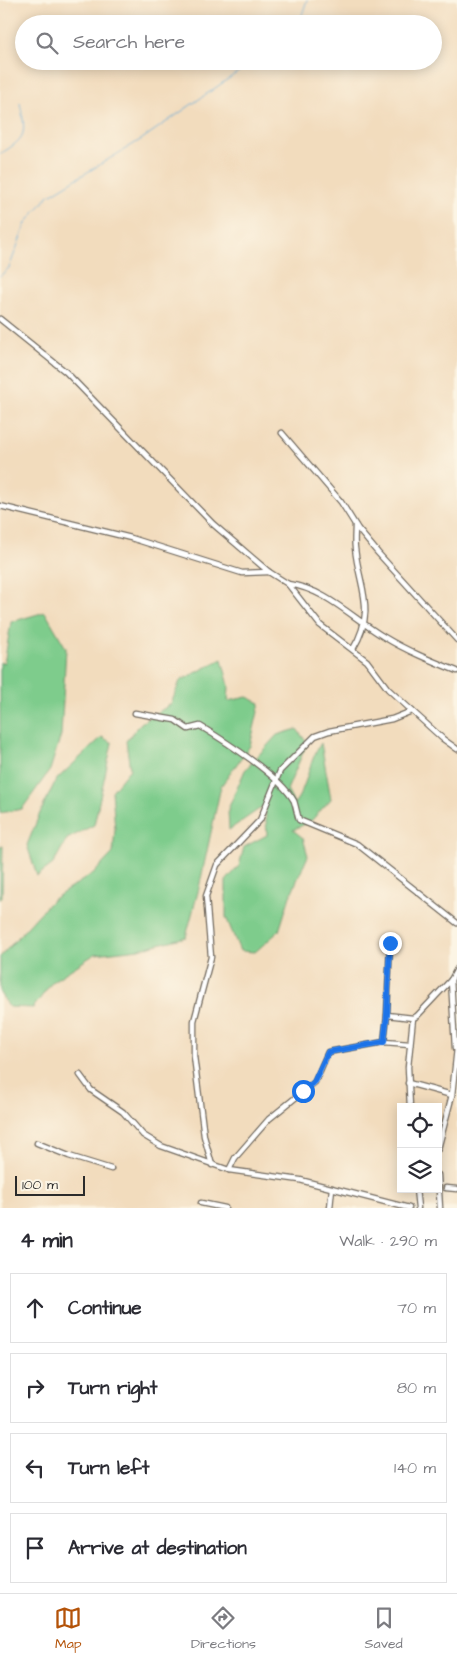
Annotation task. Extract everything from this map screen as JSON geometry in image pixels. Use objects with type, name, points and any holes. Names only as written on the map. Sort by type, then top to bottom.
[{"type":"street","points":[[0,319],[66,372],[213,524],[269,572],[288,584],[320,625],[367,661],[388,689],[457,749]]},
{"type":"street","points":[[282,433],[341,502],[355,524],[457,640]]},
{"type":"street","points":[[0,506],[137,540],[242,574],[269,572]]},
{"type":"street","points":[[353,650],[359,640],[364,622],[365,593],[355,547],[355,524]]},
{"type":"street","points":[[288,584],[309,588],[364,622],[382,636],[409,651],[457,671]]},
{"type":"street","points":[[212,1165],[204,1136],[194,1056],[194,1021],[211,957],[206,896],[217,865],[260,820],[270,797],[274,780],[280,771],[315,736],[329,731],[392,719],[412,711]]},
{"type":"street","points":[[135,713],[175,720],[188,729],[200,726],[234,747],[274,780],[294,801],[299,820],[357,844],[457,922]]},
{"type":"street","points":[[384,1042],[390,943]]},
{"type":"street","points":[[410,1103],[408,1083],[413,1018],[428,1006],[451,980],[457,969]]},
{"type":"street","points":[[438,1148],[452,1095],[456,1048],[456,1011],[451,980]]},
{"type":"street","points":[[387,1015],[413,1018]]},
{"type":"street","points":[[229,1170],[235,1158],[269,1119],[314,1082],[328,1052],[384,1042],[410,1044]]},
{"type":"street","points":[[80,1075],[91,1090],[123,1112],[143,1135],[161,1146],[229,1170],[300,1180],[409,1208]]},
{"type":"street","points":[[408,1083],[452,1095]]},
{"type":"street","points":[[37,1143],[69,1156],[112,1169]]},
{"type":"street","points":[[330,1208],[332,1188]]},
{"type":"street","points":[[446,1188],[457,1189]]},
{"type":"street","points":[[416,1193],[418,1208]]},
{"type":"street","points":[[439,1193],[440,1208]]},
{"type":"street","points":[[202,1203],[225,1208]]},
{"type":"green space","points":[[45,612],[66,648],[61,735],[50,770],[22,809],[0,813],[0,662],[4,664],[11,622]]},
{"type":"green space","points":[[222,659],[229,686],[228,701],[247,697],[260,703],[250,746],[221,786],[199,888],[186,937],[139,949],[95,954],[53,981],[33,1008],[9,1007],[0,993],[0,957],[52,900],[95,872],[113,853],[115,829],[112,791],[130,769],[126,741],[141,723],[171,704],[180,681]]},
{"type":"green space","points":[[297,729],[307,743],[287,790],[294,804],[299,797],[313,758],[321,743],[331,799],[311,821],[293,830],[303,838],[308,856],[290,896],[279,931],[255,952],[240,951],[226,917],[226,881],[239,866],[244,847],[267,835],[265,805],[229,830],[228,809],[245,770],[277,735]]},
{"type":"green space","points":[[102,737],[112,743],[94,825],[67,839],[53,864],[37,876],[27,845],[40,813],[56,780]]},
{"type":"green space","points":[[3,846],[2,898],[0,899],[0,847]]},
{"type":"waterway","points":[[302,15],[307,0]]},
{"type":"waterway","points":[[0,276],[9,268],[26,223],[48,196],[142,139],[241,70]]},
{"type":"waterway","points":[[0,154],[16,143],[23,134],[24,128],[20,103]]},
{"type":"route","points":[[303,1091],[314,1082],[328,1052],[384,1042],[389,985],[390,943]]}]
